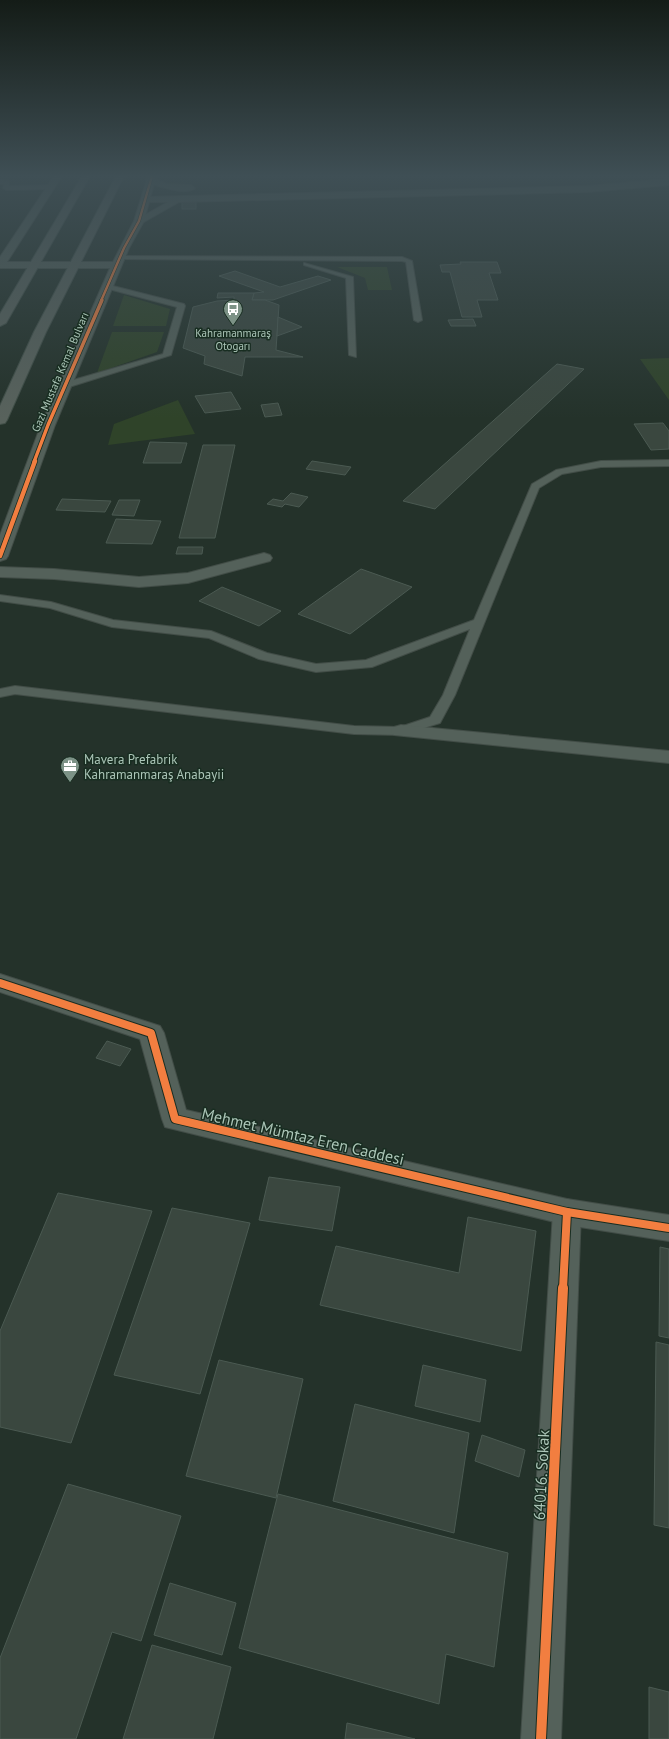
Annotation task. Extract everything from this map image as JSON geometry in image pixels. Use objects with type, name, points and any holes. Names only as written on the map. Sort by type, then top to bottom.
[{"type":"highway","points":[[0,323],[38,257]]},
{"type":"highway","points":[[0,420],[40,332],[79,257]]},
{"type":"street","name":"Gazi Mustafa Kemal Bulvarı","points":[[0,556],[48,425],[121,257]]},
{"type":"street","points":[[2,263],[36,261],[119,261]]},
{"type":"street","points":[[0,572],[54,574],[139,582],[188,578],[264,558]]},
{"type":"street","points":[[401,731],[669,757]]},
{"type":"street","name":"Mehmet Mümtaz Eren Caddesi","points":[[0,983],[151,1033],[175,1119],[567,1212],[669,1228]]},
{"type":"street","name":"64016. Sokak","points":[[541,1739],[567,1212]]},
{"type":"lane","points":[[289,259],[349,277],[354,355]]},
{"type":"lane","points":[[119,261],[402,259],[408,261],[418,320]]},
{"type":"lane","points":[[119,261],[305,264]]},
{"type":"lane","points":[[66,385],[167,355],[181,306],[108,286]]},
{"type":"lane","points":[[0,693],[15,690],[354,730],[401,731],[435,720],[449,695],[535,486],[559,472],[601,464],[669,463]]},
{"type":"lane","points":[[0,598],[51,605],[112,624],[212,635],[263,656],[316,668],[368,664],[479,622]]},
{"type":"green space","points":[[337,267],[387,267],[392,290],[368,290],[365,278]]},
{"type":"green space","points":[[124,295],[170,309],[166,326],[113,326]]},
{"type":"green space","points":[[112,332],[164,332],[157,352],[97,373]]},
{"type":"green space","points":[[669,358],[669,400],[640,359]]},
{"type":"green space","points":[[178,400],[195,434],[108,445],[114,424]]},
{"type":"building","points":[[460,262],[497,262],[501,273],[489,273],[498,300],[477,300],[482,317],[462,317],[450,272],[442,272],[440,265],[461,264]]},
{"type":"building","points":[[235,271],[280,287],[318,276],[331,280],[273,300],[252,300],[254,293],[264,292],[219,276]]},
{"type":"building","name":"Kahramanmaraş Otogarı","points":[[218,293],[254,293],[252,300],[265,300],[279,305],[276,350],[303,357],[245,357],[242,376],[204,364],[205,356],[183,348],[193,307],[217,301],[234,300],[234,297],[217,298]]},
{"type":"building","points":[[278,317],[302,327],[277,336]]},
{"type":"building","points":[[473,319],[476,326],[451,326],[448,320]]},
{"type":"building","points":[[557,364],[584,369],[435,509],[403,501]]},
{"type":"building","points":[[231,392],[241,409],[205,413],[195,396]]},
{"type":"building","points":[[278,403],[282,415],[265,417],[261,405]]},
{"type":"building","points":[[663,423],[669,431],[669,449],[651,450],[634,424]]},
{"type":"building","points":[[150,442],[187,443],[181,463],[143,463]]},
{"type":"building","points":[[203,445],[235,445],[215,538],[179,538]]},
{"type":"building","points":[[312,461],[351,467],[345,475],[306,469]]},
{"type":"building","points":[[291,493],[308,497],[299,507],[285,504],[282,507],[267,504],[273,499],[283,501]]},
{"type":"building","points":[[62,499],[111,501],[105,512],[56,510]]},
{"type":"building","points":[[119,500],[140,500],[134,516],[112,515]]},
{"type":"building","points":[[116,519],[161,521],[152,544],[106,543]]},
{"type":"building","points":[[178,547],[203,547],[202,554],[176,554]]},
{"type":"building","points":[[361,569],[412,587],[350,634],[298,614]]},
{"type":"building","points":[[222,587],[281,611],[259,626],[199,601]]},
{"type":"building","points":[[107,1041],[131,1049],[120,1066],[96,1058]]},
{"type":"building","points":[[269,1177],[340,1187],[332,1231],[259,1220]]},
{"type":"building","points":[[58,1193],[152,1211],[71,1443],[0,1427],[0,1331]]},
{"type":"building","points":[[172,1208],[250,1223],[200,1394],[114,1375]]},
{"type":"building","points":[[468,1217],[536,1231],[521,1351],[320,1305],[336,1246],[459,1273]]},
{"type":"building","points":[[660,1247],[669,1249],[669,1338],[659,1336]]},
{"type":"building","points":[[656,1342],[669,1345],[669,1528],[654,1525]]},
{"type":"building","points":[[219,1360],[303,1379],[276,1498],[186,1476]]},
{"type":"building","points":[[423,1365],[486,1380],[480,1422],[415,1406]]},
{"type":"building","points":[[355,1404],[469,1433],[454,1533],[333,1501]]},
{"type":"building","points":[[482,1435],[525,1450],[519,1477],[475,1461]]},
{"type":"building","points":[[68,1484],[181,1516],[141,1641],[112,1632],[76,1739],[0,1739],[0,1658]]},
{"type":"building","points":[[278,1494],[508,1553],[494,1667],[446,1654],[439,1704],[239,1648]]},
{"type":"building","points":[[170,1583],[236,1603],[222,1655],[154,1635]]},
{"type":"building","points":[[152,1645],[231,1667],[213,1739],[123,1739]]},
{"type":"building","points":[[649,1687],[669,1692],[669,1739],[649,1739]]},
{"type":"building","points":[[347,1723],[415,1739],[345,1739]]},
{"type":"cycle path","points":[[0,556],[48,425],[120,257]]},
{"type":"cycle path","points":[[0,983],[151,1033],[175,1119],[567,1212],[669,1228]]},
{"type":"cycle path","points":[[541,1739],[567,1212]]},
{"type":"place","name":"Kahramanmaraş Otogarı","points":[[233,326]]},
{"type":"place","name":"Mavera Prefabrik Kahramanmaraş Anabayii","points":[[70,783]]}]
